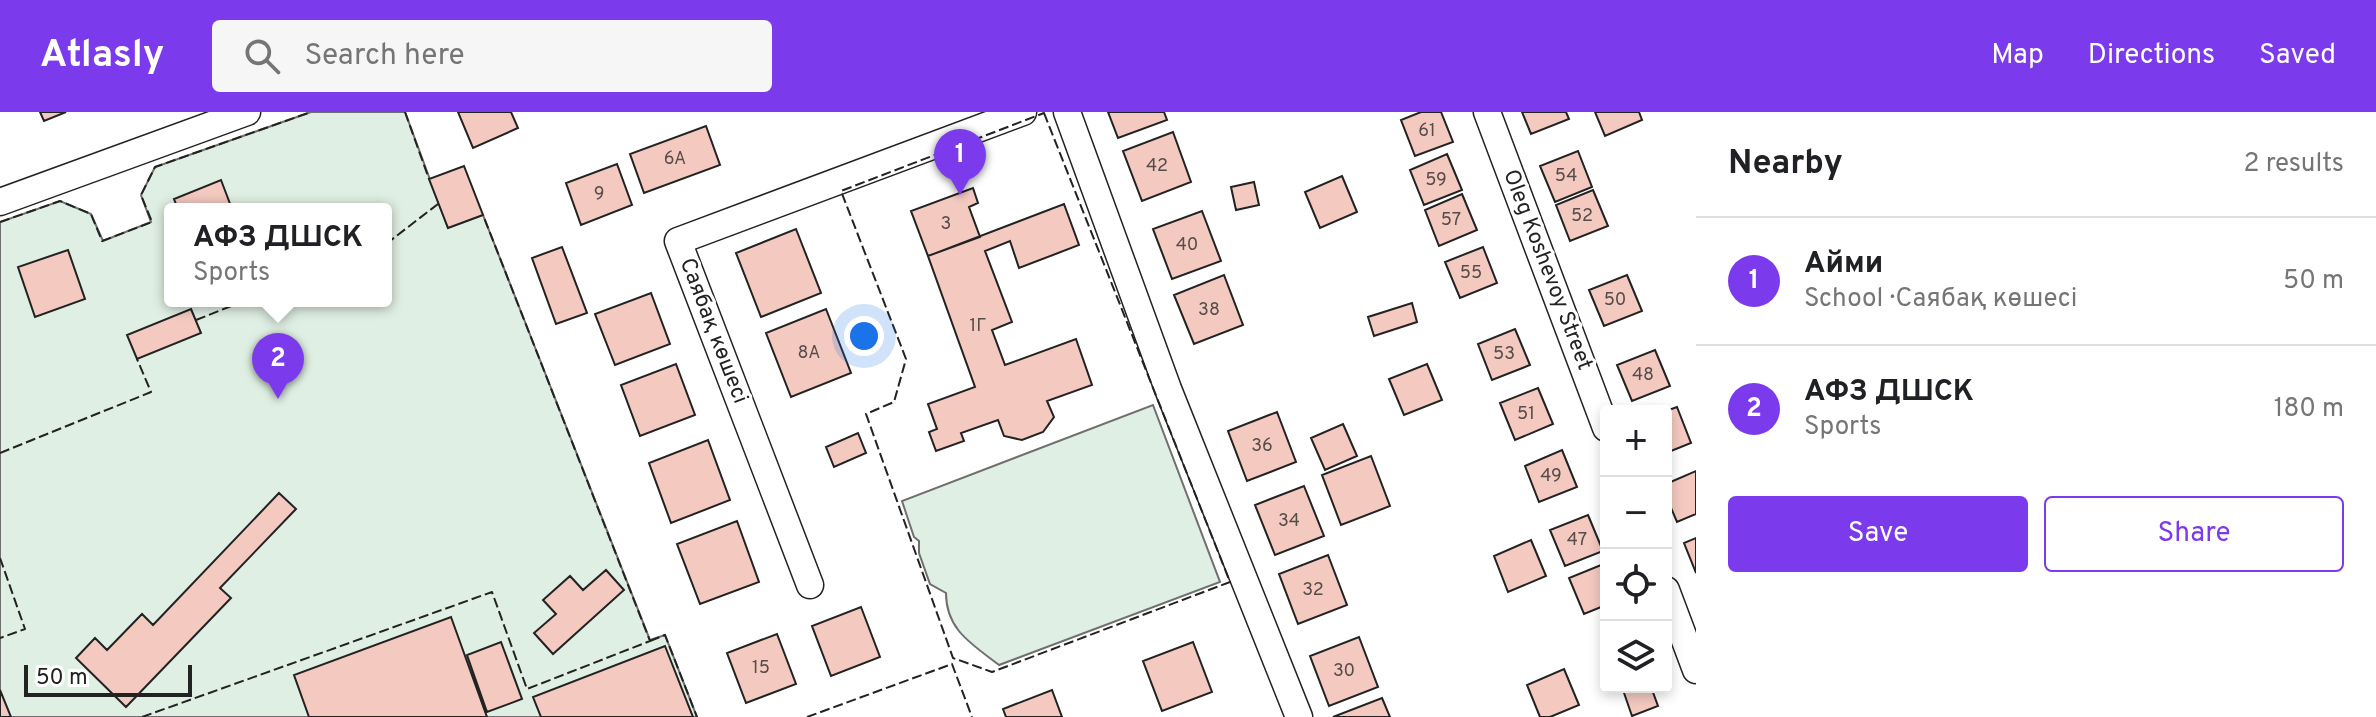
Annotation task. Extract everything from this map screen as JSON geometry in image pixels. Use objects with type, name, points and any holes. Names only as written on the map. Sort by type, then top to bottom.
[{"type":"street","points":[[0,202],[247,112]]},
{"type":"street","name":"Саябақ көшесі","points":[[810,585],[678,241],[1023,112]]},
{"type":"street","points":[[1067,112],[1168,389],[1299,717]]},
{"type":"street","name":"Oleg Koshevoy Street","points":[[1487,112],[1600,412]]},
{"type":"street","points":[[1672,606],[1696,670]]},
{"type":"green space","points":[[311,112],[405,112],[448,228],[483,215],[650,640],[665,635],[697,717],[0,717],[0,222],[60,201],[91,214],[103,241],[151,222],[141,195],[155,167]]},
{"type":"green space","points":[[1153,405],[1220,582],[999,665],[962,635],[950,617],[946,593],[930,584],[919,553],[919,541],[914,537],[902,501]]},
{"type":"building","points":[[40,112],[66,112],[44,121]]},
{"type":"building","points":[[458,112],[511,112],[518,128],[473,148]]},
{"type":"building","points":[[1108,112],[1164,112],[1167,120],[1118,138]]},
{"type":"building","points":[[1421,112],[1441,112],[1453,142],[1415,156],[1401,120]]},
{"type":"building","points":[[1522,112],[1566,112],[1569,119],[1531,134]]},
{"type":"building","points":[[1595,112],[1639,112],[1642,120],[1605,136]]},
{"type":"building","points":[[706,126],[720,165],[644,193],[630,154]]},
{"type":"building","points":[[1173,132],[1191,182],[1142,201],[1123,151]]},
{"type":"building","points":[[1578,151],[1592,187],[1555,202],[1540,166]]},
{"type":"building","points":[[1447,154],[1462,190],[1424,205],[1410,170]]},
{"type":"building","points":[[617,164],[632,205],[581,225],[566,183]]},
{"type":"building","points":[[464,166],[483,215],[448,228],[429,179]]},
{"type":"building","points":[[1342,176],[1357,212],[1320,228],[1305,192]]},
{"type":"building","points":[[221,180],[230,203],[176,203],[174,199]]},
{"type":"building","points":[[1254,182],[1259,205],[1236,210],[1231,187]]},
{"type":"building","points":[[973,188],[978,203],[969,207],[980,237],[928,256],[911,211]]},
{"type":"building","points":[[1593,190],[1608,226],[1570,241],[1556,205]]},
{"type":"building","points":[[1462,194],[1477,230],[1439,246],[1425,210]]},
{"type":"building","points":[[1064,204],[1079,245],[1019,268],[1010,241],[985,251],[1012,322],[992,330],[1005,365],[1076,339],[1092,385],[1047,401],[1054,417],[1043,432],[1022,440],[1004,436],[998,420],[961,433],[964,441],[936,451],[929,432],[937,429],[928,404],[975,387],[928,256]]},
{"type":"building","points":[[1202,211],[1221,261],[1172,279],[1153,229]]},
{"type":"building","points":[[796,229],[821,293],[761,317],[736,253]]},
{"type":"building","points":[[562,247],[587,313],[556,324],[532,258]]},
{"type":"building","points":[[1483,247],[1497,283],[1460,298],[1445,262]]},
{"type":"building","points":[[68,250],[85,299],[35,317],[18,267]]},
{"type":"building","points":[[1224,275],[1243,325],[1194,344],[1174,295]]},
{"type":"building","points":[[1627,275],[1642,311],[1604,326],[1589,290]]},
{"type":"building","points":[[651,293],[670,344],[615,365],[595,314]]},
{"type":"building","points":[[1412,303],[1417,322],[1374,336],[1368,317]]},
{"type":"building","points":[[191,309],[201,333],[137,359],[127,335]]},
{"type":"building","points":[[826,309],[851,373],[791,397],[766,333]]},
{"type":"building","points":[[1515,329],[1530,365],[1492,380],[1478,344]]},
{"type":"building","points":[[1655,350],[1670,386],[1632,401],[1617,365]]},
{"type":"building","points":[[676,364],[695,415],[640,436],[621,385]]},
{"type":"building","points":[[1427,364],[1442,400],[1404,415],[1389,379]]},
{"type":"building","points":[[1538,388],[1553,424],[1515,440],[1500,403]]},
{"type":"building","points":[[1677,407],[1691,443],[1672,451],[1672,409]]},
{"type":"building","points":[[1277,412],[1296,462],[1247,481],[1228,431]]},
{"type":"building","points":[[1343,424],[1357,456],[1325,470],[1311,438]]},
{"type":"building","points":[[858,433],[866,453],[834,467],[826,447]]},
{"type":"building","points":[[708,440],[730,500],[671,523],[649,463]]},
{"type":"building","points":[[1562,450],[1577,487],[1539,502],[1525,466]]},
{"type":"building","points":[[1371,456],[1390,506],[1341,525],[1322,475]]},
{"type":"building","points":[[1696,471],[1696,514],[1677,522],[1672,510],[1672,481]]},
{"type":"building","points":[[1304,486],[1324,536],[1275,555],[1255,505]]},
{"type":"building","points":[[279,493],[296,509],[220,588],[231,598],[126,707],[76,658],[95,638],[107,650],[142,614],[153,625]]},
{"type":"building","points":[[1588,515],[1600,544],[1600,552],[1565,566],[1550,530]]},
{"type":"building","points":[[737,521],[759,582],[700,604],[677,544]]},
{"type":"building","points":[[1696,538],[1696,573],[1684,543]]},
{"type":"building","points":[[1531,540],[1546,576],[1508,592],[1494,556]]},
{"type":"building","points":[[1328,555],[1347,605],[1298,624],[1279,574]]},
{"type":"building","points":[[1600,565],[1600,607],[1584,614],[1569,578]]},
{"type":"building","points":[[606,570],[624,590],[553,654],[534,633],[556,614],[543,600],[570,576],[583,590]]},
{"type":"building","points":[[861,607],[880,657],[831,676],[812,626]]},
{"type":"building","points":[[451,617],[487,717],[309,717],[294,675]]},
{"type":"building","points":[[777,634],[796,684],[746,703],[727,653]]},
{"type":"building","points":[[1359,637],[1378,687],[1329,706],[1310,656]]},
{"type":"building","points":[[501,642],[522,699],[487,712],[467,655]]},
{"type":"building","points":[[1193,642],[1212,692],[1162,711],[1143,661]]},
{"type":"building","points":[[665,646],[693,717],[541,717],[533,697]]},
{"type":"building","points":[[1564,669],[1579,705],[1550,717],[1540,717],[1527,685]]},
{"type":"building","points":[[0,690],[11,717],[0,717]]},
{"type":"building","points":[[1052,690],[1062,717],[1006,717],[1003,709]]},
{"type":"building","points":[[1624,693],[1653,693],[1658,706],[1632,716]]},
{"type":"building","points":[[1382,698],[1390,717],[1333,717]]},
{"type":"fence","points":[[0,222],[60,201],[91,214],[102,241],[152,222],[141,195],[155,167],[311,112]]},
{"type":"fence","points":[[405,112],[429,179]]},
{"type":"fence","points":[[1044,113],[1230,582],[992,672],[953,658],[866,414],[894,402],[906,359],[841,191],[1044,113]]},
{"type":"fence","points":[[392,239],[438,204]]},
{"type":"fence","points":[[142,717],[492,592],[527,689],[650,641],[483,215]]},
{"type":"fence","points":[[196,320],[229,307]]},
{"type":"fence","points":[[0,453],[151,392],[137,359]]},
{"type":"fence","points":[[0,558],[25,629],[0,638]]},
{"type":"fence","points":[[650,641],[665,635],[697,717]]},
{"type":"fence","points":[[807,717],[952,664],[972,717]]},
{"type":"place","name":"Айми","points":[[960,195]]},
{"type":"place","name":"АФЗ ДШСК","points":[[278,399]]}]
